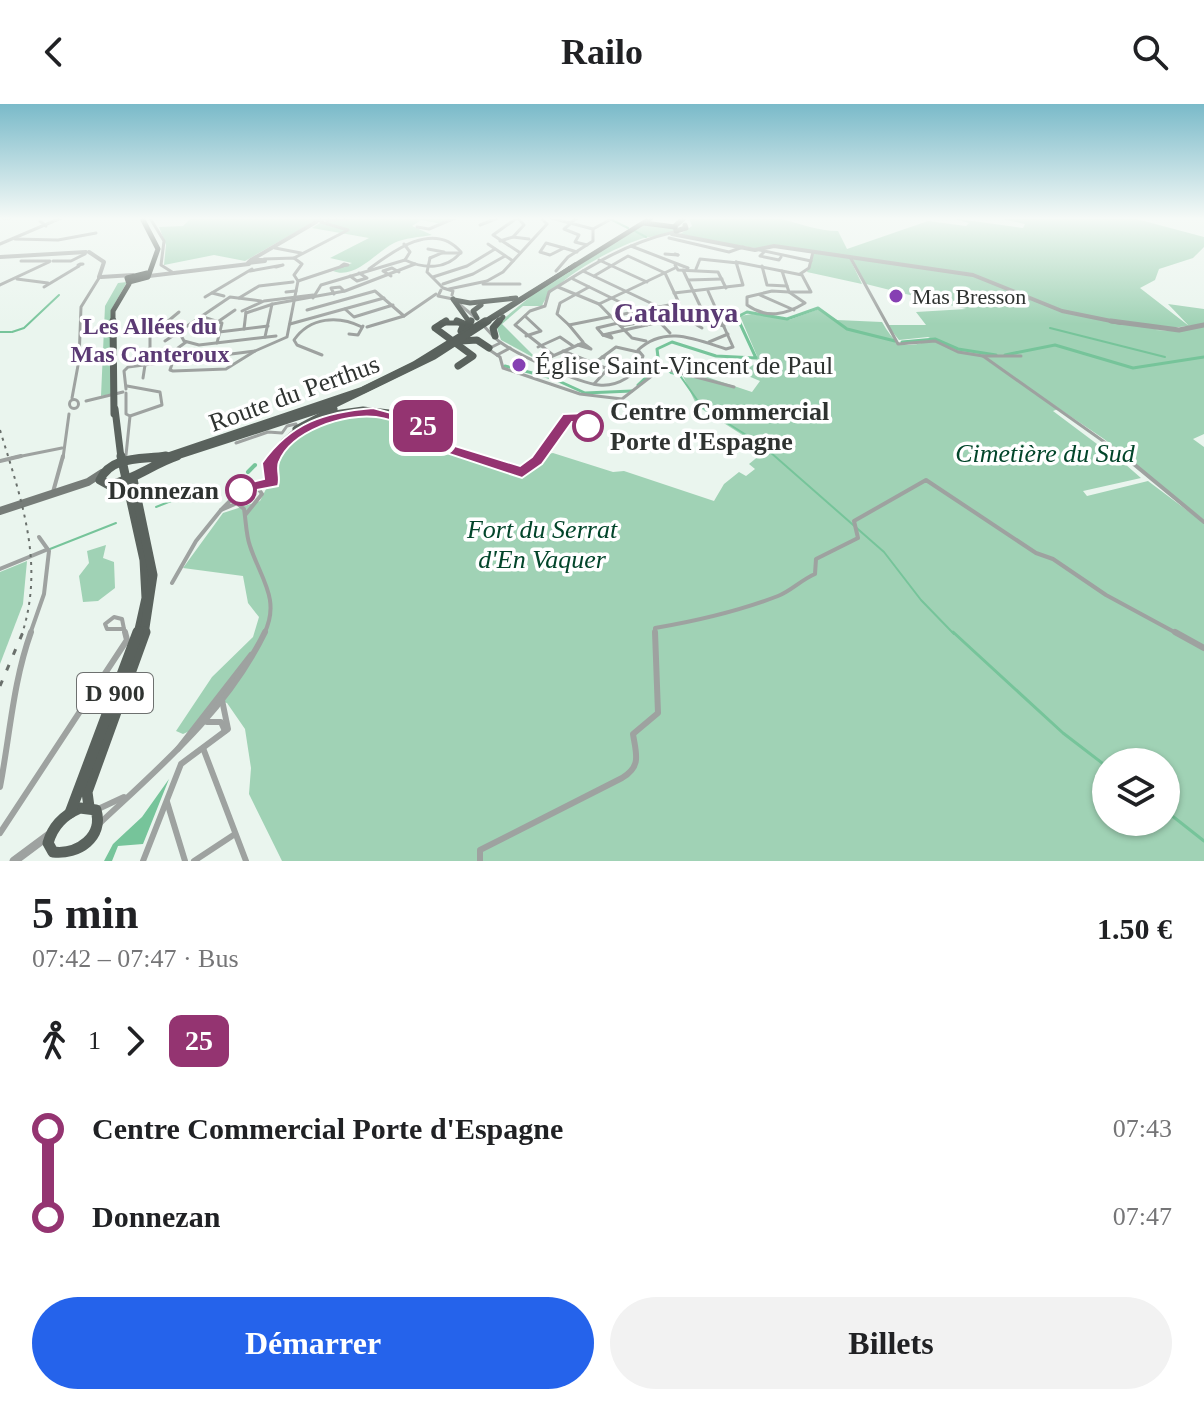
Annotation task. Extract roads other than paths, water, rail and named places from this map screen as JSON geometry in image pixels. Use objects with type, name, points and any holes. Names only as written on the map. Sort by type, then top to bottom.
[{"type":"main road","points":[[122,293],[149,276],[155,253]]},
{"type":"main road","name":"Route du Perthus","points":[[128,462],[179,456],[331,406],[403,373],[593,253]]},
{"type":"main road","points":[[32,501],[125,482],[128,462],[116,409],[124,391],[114,365],[113,311],[130,277],[152,264]]},
{"type":"main road","points":[[496,337],[493,328],[498,321],[575,265]]},
{"type":"main road","name":"Route du Perthus","points":[[128,462],[325,405],[414,365],[478,321],[575,265]]},
{"type":"main road","points":[[445,292],[470,303],[511,300],[559,272]]},
{"type":"main road","points":[[130,277],[149,276]]},
{"type":"main road","points":[[130,277],[137,282]]},
{"type":"main road","points":[[325,405],[403,373],[471,326],[471,321],[445,292]]},
{"type":"main road","points":[[403,373],[459,333],[464,324],[455,320],[441,322],[435,330],[444,337],[461,349],[473,358],[458,366]]},
{"type":"main road","points":[[296,429],[466,340],[477,340],[491,346]]},
{"type":"main road","points":[[116,409],[128,462]]},
{"type":"main road","name":"D 900","points":[[70,813],[138,634],[147,587],[145,549],[119,458],[116,409]]},
{"type":"main road","points":[[179,456],[290,421],[363,410],[389,413]]},
{"type":"main road","points":[[5,509],[83,484],[128,462]]},
{"type":"main road","points":[[102,473],[100,480],[104,484]]},
{"type":"main road","name":"D 900","points":[[125,482],[122,490],[145,549]]},
{"type":"main road","name":"D 900","points":[[93,809],[87,792],[150,614],[153,574],[125,482]]},
{"type":"main road","points":[[93,809],[99,825],[88,841],[71,856],[53,855],[51,832],[70,813],[93,809]]},
{"type":"street","points":[[0,257],[78,253]]},
{"type":"street","points":[[71,261],[84,253]]},
{"type":"street","points":[[50,495],[65,451],[62,448],[69,414],[76,403],[81,307],[100,277],[104,262],[86,253]]},
{"type":"street","points":[[162,253],[161,265],[169,272]]},
{"type":"street","points":[[205,297],[269,253]]},
{"type":"street","points":[[263,260],[270,253]]},
{"type":"street","points":[[250,266],[256,261],[294,258],[301,253]]},
{"type":"street","points":[[379,265],[393,253]]},
{"type":"street","points":[[405,260],[409,253]]},
{"type":"street","points":[[426,253],[425,256],[430,258],[442,253]]},
{"type":"street","points":[[313,297],[321,285],[379,265],[405,260],[428,266],[449,262],[461,253]]},
{"type":"street","points":[[433,277],[464,267],[488,253]]},
{"type":"street","points":[[501,253],[515,259]]},
{"type":"street","points":[[483,284],[519,253]]},
{"type":"street","points":[[559,272],[576,253]]},
{"type":"street","points":[[553,355],[538,347],[515,325],[545,306],[546,297],[557,287],[613,253]]},
{"type":"street","points":[[645,253],[683,270],[703,312]]},
{"type":"street","points":[[761,253],[760,256],[779,260],[781,257],[811,261]]},
{"type":"street","points":[[803,272],[813,253]]},
{"type":"street","points":[[823,253],[973,275],[1062,311],[1145,328],[1179,330],[1204,325]]},
{"type":"street","points":[[665,254],[686,257],[683,264]]},
{"type":"street","points":[[569,325],[679,303],[665,273],[627,256],[594,276]]},
{"type":"street","points":[[445,292],[507,257]]},
{"type":"street","points":[[850,257],[898,344],[935,341],[958,352],[983,356],[1021,356]]},
{"type":"street","points":[[186,342],[178,348],[170,370],[226,369],[257,350],[285,339],[296,291],[295,273],[302,264],[294,258]]},
{"type":"street","points":[[430,258],[427,272],[508,351]]},
{"type":"street","points":[[263,260],[290,259],[300,262],[295,282]]},
{"type":"street","points":[[599,260],[647,282]]},
{"type":"street","points":[[696,269],[698,260],[803,272]]},
{"type":"street","points":[[21,261],[71,261],[79,265],[44,287]]},
{"type":"street","points":[[0,285],[51,261]]},
{"type":"street","points":[[674,293],[708,291],[743,284],[736,262]]},
{"type":"street","points":[[149,276],[234,264],[250,266],[257,273],[276,267]]},
{"type":"street","points":[[165,341],[230,297],[261,301],[334,294],[331,288],[340,287],[344,291],[391,276],[415,264]]},
{"type":"street","points":[[599,304],[683,264]]},
{"type":"street","points":[[683,264],[688,268]]},
{"type":"street","points":[[239,298],[259,286],[295,282],[343,266]]},
{"type":"street","points":[[762,266],[767,285],[787,286]]},
{"type":"street","points":[[464,267],[477,272]]},
{"type":"street","points":[[391,276],[383,271],[392,268],[399,272]]},
{"type":"street","points":[[149,276],[195,269]]},
{"type":"street","points":[[683,270],[717,271],[726,288]]},
{"type":"street","points":[[583,271],[659,307]]},
{"type":"street","points":[[782,271],[789,292],[805,303],[777,315],[756,311],[745,299],[759,294],[789,292],[811,292],[803,272]]},
{"type":"street","points":[[350,276],[357,281],[367,278],[359,273]]},
{"type":"street","points":[[100,277],[130,277]]},
{"type":"street","points":[[16,278],[51,283]]},
{"type":"street","points":[[573,279],[638,311]]},
{"type":"street","points":[[688,280],[722,279]]},
{"type":"street","points":[[349,334],[356,336],[364,328],[404,316],[431,298],[464,286],[520,284]]},
{"type":"street","points":[[557,287],[599,304],[634,339],[646,341],[670,333],[733,347],[708,291]]},
{"type":"street","points":[[578,344],[569,325],[556,311],[560,303],[589,287]]},
{"type":"street","points":[[286,292],[296,291]]},
{"type":"street","points":[[307,320],[307,308],[375,291],[404,316]]},
{"type":"street","points":[[212,293],[224,296]]},
{"type":"street","points":[[759,294],[794,310]]},
{"type":"street","points":[[290,324],[384,298]]},
{"type":"street","points":[[216,306],[244,312],[294,299]]},
{"type":"street","points":[[244,312],[261,301]]},
{"type":"street","points":[[265,337],[273,303]]},
{"type":"street","points":[[700,305],[714,304]]},
{"type":"street","points":[[345,309],[354,317],[393,305]]},
{"type":"street","points":[[647,309],[670,333]]},
{"type":"street","points":[[235,310],[206,330],[220,332],[268,326]]},
{"type":"street","points":[[143,378],[152,355],[151,334],[179,312]]},
{"type":"street","points":[[244,312],[244,329]]},
{"type":"street","points":[[647,325],[642,322],[597,328],[603,335],[612,338],[609,334],[703,312],[720,317]]},
{"type":"street","points":[[201,317],[219,320]]},
{"type":"street","points":[[524,317],[532,319],[541,331],[526,336]]},
{"type":"street","points":[[685,317],[704,326],[724,326]]},
{"type":"street","points":[[322,355],[297,345],[294,340],[298,333],[313,323],[332,319],[347,320],[364,328]]},
{"type":"street","points":[[217,343],[219,320]]},
{"type":"street","points":[[692,338],[704,326]]},
{"type":"street","points":[[179,332],[186,342],[199,345],[276,336]]},
{"type":"street","points":[[707,343],[728,334]]},
{"type":"street","points":[[496,337],[491,353],[499,357],[505,369],[596,397],[628,396],[662,368],[673,375],[703,377],[734,387]]},
{"type":"street","points":[[538,347],[560,337],[578,344]]},
{"type":"street","points":[[625,348],[634,339]]},
{"type":"street","points":[[638,352],[646,341]]},
{"type":"street","points":[[491,346],[502,343]]},
{"type":"street","points":[[539,362],[578,344]]},
{"type":"street","points":[[499,357],[508,351],[518,351],[594,384],[618,383],[638,368],[643,358],[638,352],[613,347],[593,364]]},
{"type":"street","points":[[130,416],[126,414],[125,369],[148,363],[257,350]]},
{"type":"street","points":[[563,351],[608,369]]},
{"type":"street","points":[[139,358],[152,355]]},
{"type":"street","points":[[983,356],[1023,388],[1103,439],[1204,522]]},
{"type":"street","points":[[601,357],[638,368]]},
{"type":"street","points":[[560,370],[580,358]]},
{"type":"street","points":[[594,384],[615,361]]},
{"type":"street","points":[[76,403],[124,391],[142,389],[160,392],[162,405],[130,416]]},
{"type":"street","points":[[128,462],[130,416]]},
{"type":"street","points":[[236,443],[268,432],[282,433],[293,424],[298,426],[282,441]]},
{"type":"street","points":[[0,461],[62,448]]},
{"type":"street","points":[[480,861],[480,850],[492,842],[624,777],[636,766],[639,761],[633,734],[654,718],[659,705],[655,628],[690,622],[782,595],[795,582],[815,574],[816,559],[858,538],[860,535],[853,523],[930,480],[1036,553],[1053,559],[1106,595],[1204,648]]},
{"type":"street","points":[[53,485],[60,489],[83,484]]},
{"type":"street","points":[[237,502],[244,489],[256,487],[262,494],[246,514]]},
{"type":"street","points":[[99,825],[207,722],[257,647],[271,620],[272,595],[249,544],[246,514],[237,502]]},
{"type":"street","points":[[172,583],[196,541],[221,510],[237,502],[254,503]]},
{"type":"street","points":[[0,787],[15,709],[18,668],[44,594],[47,549],[39,537]]},
{"type":"street","points":[[0,569],[47,549]]},
{"type":"street","points":[[0,833],[127,640],[125,629]]},
{"type":"street","points":[[173,756],[257,647]]},
{"type":"street","points":[[143,861],[181,764],[225,734],[230,724],[222,700]]},
{"type":"street","points":[[207,722],[221,722],[225,734]]},
{"type":"street","points":[[203,748],[246,861]]},
{"type":"street","points":[[93,809],[133,792]]},
{"type":"street","points":[[166,800],[185,861]]},
{"type":"street","points":[[14,861],[30,852],[51,832]]},
{"type":"street","points":[[194,861],[235,834]]},
{"type":"street","points":[[30,852],[53,855]]},
{"type":"waterway","points":[[12,332],[24,328],[59,295]]},
{"type":"waterway","points":[[638,385],[659,365],[657,349],[672,342],[716,356],[756,358],[737,317],[747,312],[787,319],[818,308],[847,329],[895,341]]},
{"type":"waterway","points":[[1050,328],[1165,357]]},
{"type":"waterway","points":[[0,332],[11,332]]},
{"type":"waterway","points":[[902,342],[935,339],[958,349],[996,355]]},
{"type":"waterway","points":[[1005,355],[1055,345],[1133,368],[1204,357]]},
{"type":"waterway","points":[[658,361],[671,373],[680,375]]},
{"type":"waterway","points":[[505,366],[552,378],[585,393],[632,391]]},
{"type":"waterway","points":[[681,377],[702,407],[762,445],[884,552],[921,600],[954,634]]},
{"type":"waterway","points":[[248,472],[255,465]]},
{"type":"waterway","points":[[156,507],[204,488]]},
{"type":"waterway","points":[[50,549],[116,523]]},
{"type":"waterway","points":[[953,632],[1063,733],[1092,755]]},
{"type":"waterway","points":[[1180,822],[1204,841]]},
{"type":"railway","points":[[0,430],[16,481],[31,556],[29,608],[22,634]]},
{"type":"railway","points":[[0,686],[23,632]]},
{"type":"place","name":"Mas Bresson","points":[[896,296]]},
{"type":"place","name":"Église Saint-Vincent de Paul","points":[[519,365]]},
{"type":"place","name":"Centre Commercial Porte d'Espagne","points":[[588,426]]},
{"type":"place","name":"Donnezan","points":[[241,490]]},
{"type":"district","name":"Catalunya","points":[[676,312]]},
{"type":"district","name":"Les Allées du Mas Canteroux","points":[[150,340]]},
{"type":"park label","name":"Cimetière du Sud","points":[[1045,453]]},
{"type":"park label","name":"Fort du Serrat d'En Vaquer","points":[[542,544]]}]
